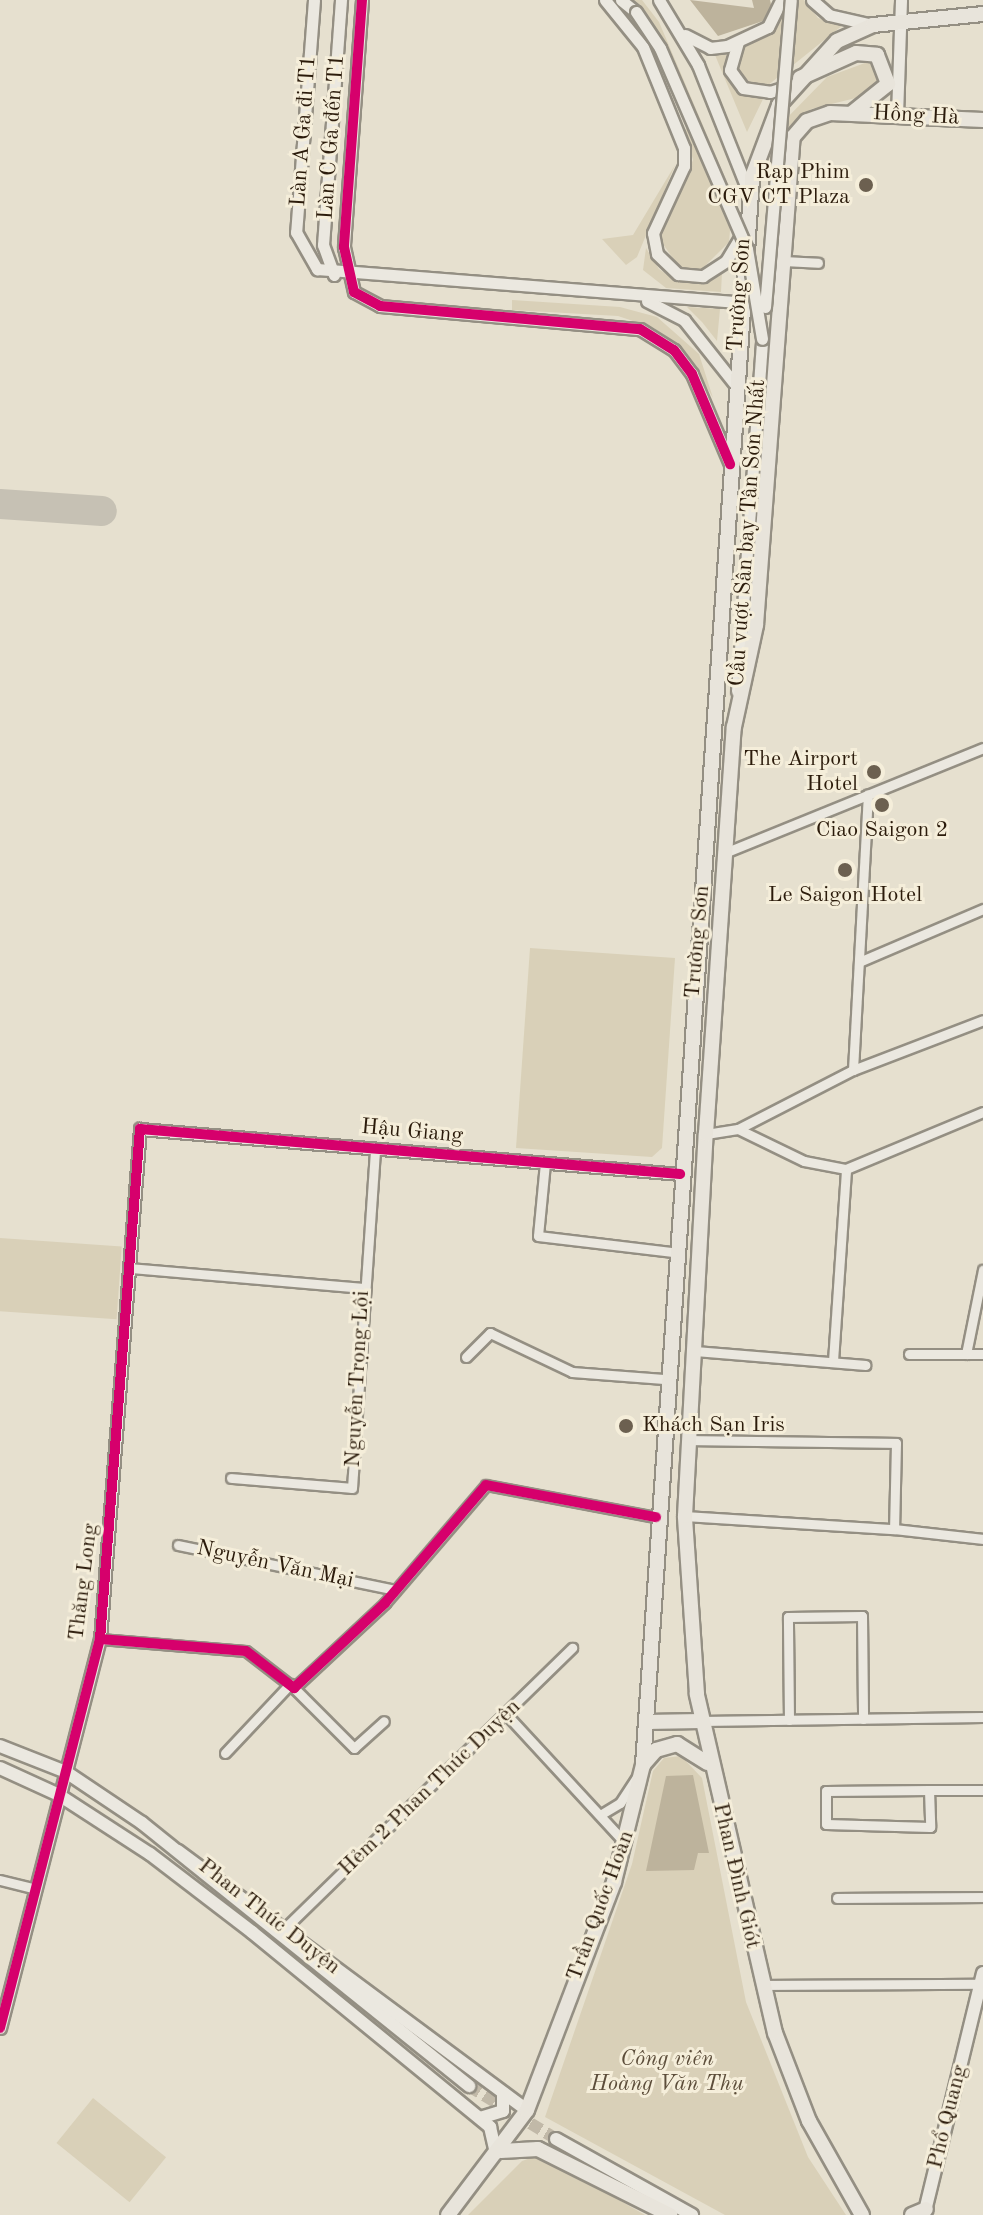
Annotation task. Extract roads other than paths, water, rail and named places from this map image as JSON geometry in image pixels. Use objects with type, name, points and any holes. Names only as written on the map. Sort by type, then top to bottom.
[{"type":"main road","points":[[796,81],[837,41],[873,25],[983,14]]},
{"type":"main road","name":"Trường Sơn","points":[[656,1517],[730,464],[738,302],[749,193],[763,141],[796,81],[856,53],[877,55],[888,84],[849,114],[815,116],[793,137],[780,304],[770,338],[752,662],[734,727],[706,1134],[685,1516]]},
{"type":"main road","name":"Hồng Hà","points":[[849,114],[983,120]]},
{"type":"main road","points":[[738,302],[780,304]]},
{"type":"main road","points":[[737,333],[770,338]]},
{"type":"main road","name":"Phan Đình Giót","points":[[685,1516],[701,1721],[762,1985],[809,2121],[862,2215]]},
{"type":"main road","name":"Trần Quốc Hoàn","points":[[448,2215],[499,2155],[527,2110],[626,1843],[643,1765],[656,1517]]},
{"type":"main road","points":[[646,1722],[701,1721]]},
{"type":"main road","points":[[643,1765],[656,1750],[677,1744],[696,1750],[711,1767]]},
{"type":"main road","name":"Phan Thúc Duyện","points":[[0,1746],[66,1772],[168,1847],[192,1857],[527,2110]]},
{"type":"main road","name":"Phan Thúc Duyện","points":[[0,1768],[59,1795],[195,1888],[480,2118],[494,2132],[499,2155]]},
{"type":"main road","points":[[168,1847],[469,2086]]},
{"type":"main road","name":"Phổ Quang","points":[[920,2213],[982,1979]]},
{"type":"main road","points":[[480,2118],[503,2111],[503,2093]]},
{"type":"main road","points":[[556,2139],[692,2215]]},
{"type":"main road","points":[[499,2155],[538,2149],[670,2215]]},
{"type":"street","name":"Làn A Ga đi T1","points":[[314,0],[296,232],[306,260],[340,276]]},
{"type":"street","points":[[341,0],[323,245],[340,276],[362,299],[380,306],[620,323],[650,333],[692,374],[730,464]]},
{"type":"street","name":"Làn C Ga đến T1","points":[[340,276],[362,0]]},
{"type":"street","points":[[605,0],[643,47],[684,148],[684,166],[653,233],[657,254],[678,274],[703,276],[726,261],[745,228]]},
{"type":"street","points":[[621,0],[636,12],[660,48],[747,249],[770,338]]},
{"type":"street","points":[[659,0],[681,32],[749,193]]},
{"type":"street","points":[[681,32],[710,48],[738,42],[768,27],[781,0]]},
{"type":"street","points":[[770,338],[791,0]]},
{"type":"street","points":[[812,0],[829,15],[873,25]]},
{"type":"street","points":[[897,115],[901,0]]},
{"type":"street","points":[[738,42],[730,70],[743,88],[770,92],[796,81]]},
{"type":"street","points":[[783,261],[818,263]]},
{"type":"street","points":[[340,276],[738,302]]},
{"type":"street","points":[[631,296],[684,320],[734,383]]},
{"type":"street","name":"Cầu vượt Sân bay Tân Sơn Nhất","points":[[734,727],[770,338]]},
{"type":"street","points":[[727,852],[983,748]]},
{"type":"street","points":[[853,1070],[868,794]]},
{"type":"street","points":[[861,961],[983,909]]},
{"type":"street","points":[[706,1134],[738,1129],[853,1070],[983,1020]]},
{"type":"street","points":[[738,1129],[804,1161],[846,1169],[983,1112]]},
{"type":"street","name":"Hậu Giang","points":[[140,1129],[680,1174]]},
{"type":"street","name":"Thăng Long","points":[[0,2028],[4,1993],[35,1889],[100,1639],[140,1129]]},
{"type":"street","name":"Nguyễn Trọng Lội","points":[[231,1478],[352,1488],[362,1288],[375,1149]]},
{"type":"street","points":[[545,1163],[538,1236],[673,1252]]},
{"type":"street","points":[[833,1361],[846,1169]]},
{"type":"street","points":[[130,1268],[362,1288]]},
{"type":"street","points":[[966,1354],[983,1270]]},
{"type":"street","points":[[466,1357],[490,1333],[572,1372],[664,1379]]},
{"type":"street","points":[[695,1351],[865,1365]]},
{"type":"street","points":[[909,1354],[983,1354]]},
{"type":"street","points":[[689,1440],[896,1443],[894,1529]]},
{"type":"street","points":[[225,1753],[395,1590],[486,1485],[656,1517]]},
{"type":"street","points":[[685,1516],[894,1529],[983,1539]]},
{"type":"street","name":"Nguyễn Văn Mại","points":[[178,1545],[395,1590]]},
{"type":"street","points":[[789,1720],[788,1617],[862,1616],[863,1719]]},
{"type":"street","points":[[100,1639],[246,1651],[292,1686],[354,1748],[384,1721]]},
{"type":"street","name":"Hẻm 2 Phan Thúc Duyện","points":[[286,1927],[507,1715],[572,1648]]},
{"type":"street","points":[[507,1715],[626,1843]]},
{"type":"street","points":[[701,1721],[983,1717]]},
{"type":"street","points":[[600,1815],[622,1801],[643,1765]]},
{"type":"street","points":[[929,1790],[930,1827],[826,1824],[826,1791],[929,1790],[983,1790]]},
{"type":"street","points":[[0,1880],[35,1889]]},
{"type":"street","points":[[837,1898],[983,1897]]},
{"type":"street","points":[[762,1985],[982,1979]]},
{"type":"tunnel","points":[[469,2086],[556,2139]]},
{"type":"place","name":"Rạp Phim CGV CT Plaza","points":[[866,185]]},
{"type":"place","name":"The Airport Hotel","points":[[874,772]]},
{"type":"place","name":"Ciao Saigon 2","points":[[882,805]]},
{"type":"place","name":"Le Saigon Hotel","points":[[845,870]]},
{"type":"place","name":"Khách Sạn Iris","points":[[626,1426]]},
{"type":"park label","name":"Công viên Hoàng Văn Thụ","points":[[667,2072]]}]
